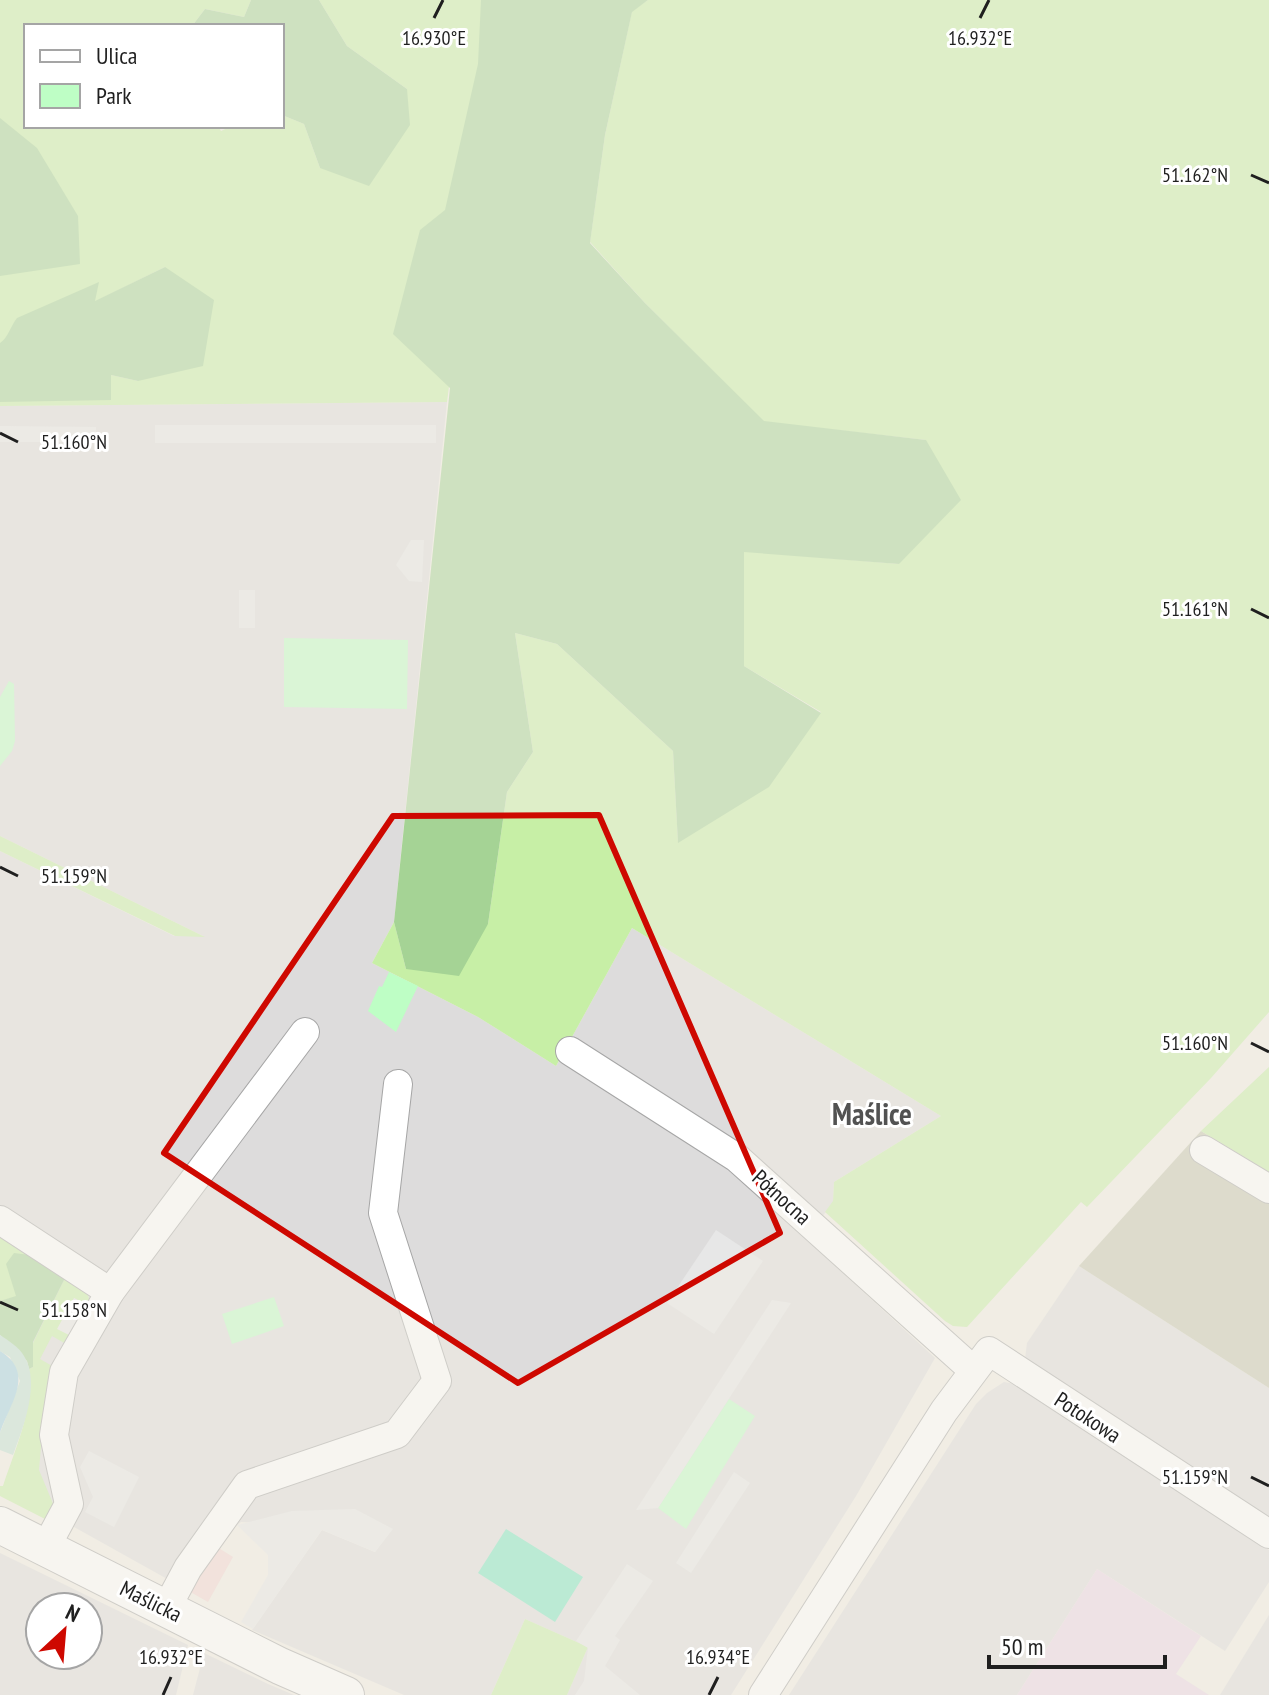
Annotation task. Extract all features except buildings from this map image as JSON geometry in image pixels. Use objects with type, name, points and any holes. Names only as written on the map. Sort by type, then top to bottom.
[{"type":"street","points":[[45,1549],[69,1504],[54,1435],[64,1372],[110,1292],[305,1032]]},
{"type":"street","name":"Północna","points":[[570,1051],[745,1164],[981,1361]]},
{"type":"street","points":[[166,1609],[188,1568],[247,1485],[397,1434],[437,1381],[383,1213],[398,1084]]},
{"type":"street","points":[[1204,1150],[1269,1189]]},
{"type":"street","points":[[0,1220],[110,1292]]},
{"type":"street","points":[[763,1695],[936,1424],[981,1361]]},
{"type":"street","name":"Potokowa","points":[[981,1361],[1269,1534]]},
{"type":"street","name":"Maślicka","points":[[0,1525],[280,1666],[346,1695]]},
{"type":"highlighted area","points":[[599,815],[780,1233],[518,1383],[164,1153],[393,816]]},
{"type":"shaded area","points":[[447,402],[394,922],[372,963],[478,1017],[556,1066],[632,928],[941,1116],[834,1182],[833,1202],[806,1239],[935,1358],[856,1496],[731,1695],[567,1695],[588,1647],[525,1619],[491,1695],[404,1695],[252,1630],[322,1530],[375,1552],[392,1529],[241,1522],[226,1534],[187,1590],[49,1513],[35,1469],[49,1402],[0,1234],[0,851],[174,936],[203,936],[0,836],[0,406]]},
{"type":"shaded area","points":[[155,425],[436,425],[436,443],[155,443]]},
{"type":"shaded area","points":[[0,426],[96,427],[96,442],[0,442]]},
{"type":"shaded area","points":[[411,540],[424,540],[422,582],[409,581],[396,565]]},
{"type":"shaded area","points":[[239,590],[255,590],[255,628],[239,628]]},
{"type":"shaded area","points":[[1201,1131],[1269,1172],[1269,1388],[1079,1266]]},
{"type":"shaded area","points":[[716,1230],[763,1261],[714,1334],[667,1303]]},
{"type":"shaded area","points":[[1079,1266],[1269,1388],[1269,1522],[1025,1359],[1027,1343]]},
{"type":"shaded area","points":[[74,1298],[89,1306],[71,1336],[57,1329]]},
{"type":"shaded area","points":[[772,1300],[791,1303],[658,1508],[636,1510]]},
{"type":"shaded area","points":[[0,1335],[22,1353],[31,1379],[29,1406],[13,1455],[0,1450],[0,1433],[20,1381],[10,1357],[0,1351]]},
{"type":"shaded area","points":[[1004,1382],[1015,1384],[1269,1550],[1269,1582],[1225,1651],[1097,1569],[1017,1695],[789,1695],[976,1404]]},
{"type":"shaded area","points":[[89,1451],[139,1477],[114,1527],[85,1512],[93,1497],[80,1467]]},
{"type":"shaded area","points":[[734,1472],[750,1483],[691,1573],[676,1563]]},
{"type":"shaded area","points":[[355,1509],[393,1529],[375,1552],[322,1530],[253,1629],[241,1622],[268,1575],[268,1555],[237,1525],[292,1511]]},
{"type":"shaded area","points":[[217,1547],[233,1557],[208,1602],[187,1590]]},
{"type":"shaded area","points":[[0,1553],[78,1591],[24,1591],[24,1671],[104,1671],[104,1604],[188,1645],[176,1695],[0,1695]]},
{"type":"shaded area","points":[[627,1564],[653,1581],[615,1636],[620,1640],[605,1666],[640,1695],[575,1695],[584,1681],[588,1648],[576,1641]]},
{"type":"shaded area","points":[[1097,1569],[1201,1636],[1176,1674],[1209,1695],[1017,1695]]},
{"type":"shaded area","points":[[1269,1615],[1269,1695],[1220,1695]]},
{"type":"shaded area","points":[[204,1653],[268,1684],[294,1695],[193,1695]]},
{"type":"green space","points":[[0,0],[251,0],[244,17],[205,9],[194,24],[24,24],[24,128],[219,128],[221,131],[228,128],[284,128],[284,116],[304,124],[320,168],[407,89],[347,46],[319,0],[499,0],[447,402],[0,406]],"holes":[[[165,267],[138,381],[102,373],[80,309]]]},
{"type":"green space","points":[[251,0],[319,0],[347,46],[407,89],[410,125],[369,186],[320,168],[304,124],[284,116],[284,24],[194,24],[205,9],[244,17]]},
{"type":"green space","points":[[481,0],[648,0],[632,12],[605,135],[590,243],[645,303],[764,421],[926,440],[961,500],[899,564],[744,552],[744,666],[821,713],[769,787],[678,843],[673,751],[557,644],[515,633],[533,752],[507,792],[488,924],[459,976],[406,969],[394,922],[450,388],[393,334],[420,230],[445,210],[478,64]]},
{"type":"green space","points":[[648,0],[1269,0],[1269,1012],[1211,1078],[1087,1207],[1081,1202],[967,1327],[953,1326],[945,1321],[825,1212],[833,1201],[834,1182],[941,1116],[632,928],[556,1066],[478,1017],[372,963],[394,922],[406,969],[488,924],[507,792],[533,752],[515,633],[557,644],[673,751],[678,842],[821,712],[744,666],[744,551],[899,564],[926,440],[764,422],[645,303],[590,242],[605,135],[632,11]]},
{"type":"green space","points":[[0,118],[37,148],[78,216],[80,264],[0,276]]},
{"type":"green space","points":[[165,267],[214,300],[203,366],[138,381],[111,375],[111,400],[0,402],[0,343],[17,318],[99,282],[95,301]]},
{"type":"green space","points":[[284,638],[408,640],[407,709],[284,707]]},
{"type":"green space","points":[[9,681],[14,684],[15,741],[12,751],[0,766],[0,697]]},
{"type":"green space","points":[[0,836],[205,937],[175,936],[0,851]]},
{"type":"green space","points":[[389,972],[418,986],[396,1032],[368,1011]]},
{"type":"green space","points":[[1269,1067],[1269,1172],[1201,1131]]},
{"type":"green space","points":[[0,1234],[30,1255],[16,1297],[0,1301]]},
{"type":"green space","points":[[14,1253],[30,1255],[65,1278],[33,1342],[33,1367],[29,1369],[27,1361],[0,1335],[0,1301],[16,1296],[6,1264]]},
{"type":"green space","points":[[65,1278],[86,1292],[89,1306],[74,1298],[71,1336],[66,1344],[52,1336],[40,1359],[54,1367],[39,1470],[54,1506],[45,1519],[0,1496],[0,1486],[3,1486],[26,1414],[33,1343]]},
{"type":"green space","points":[[274,1297],[284,1326],[232,1344],[222,1314]]},
{"type":"green space","points":[[729,1399],[755,1416],[686,1529],[658,1508]]},
{"type":"green space","points":[[506,1529],[583,1577],[555,1622],[478,1573]]},
{"type":"green space","points":[[525,1619],[588,1647],[567,1695],[491,1695]]},
{"type":"water","points":[[0,1351],[17,1369],[18,1379],[14,1400],[0,1433]]},
{"type":"district","name":"Maślice","points":[[872,1115]]}]
